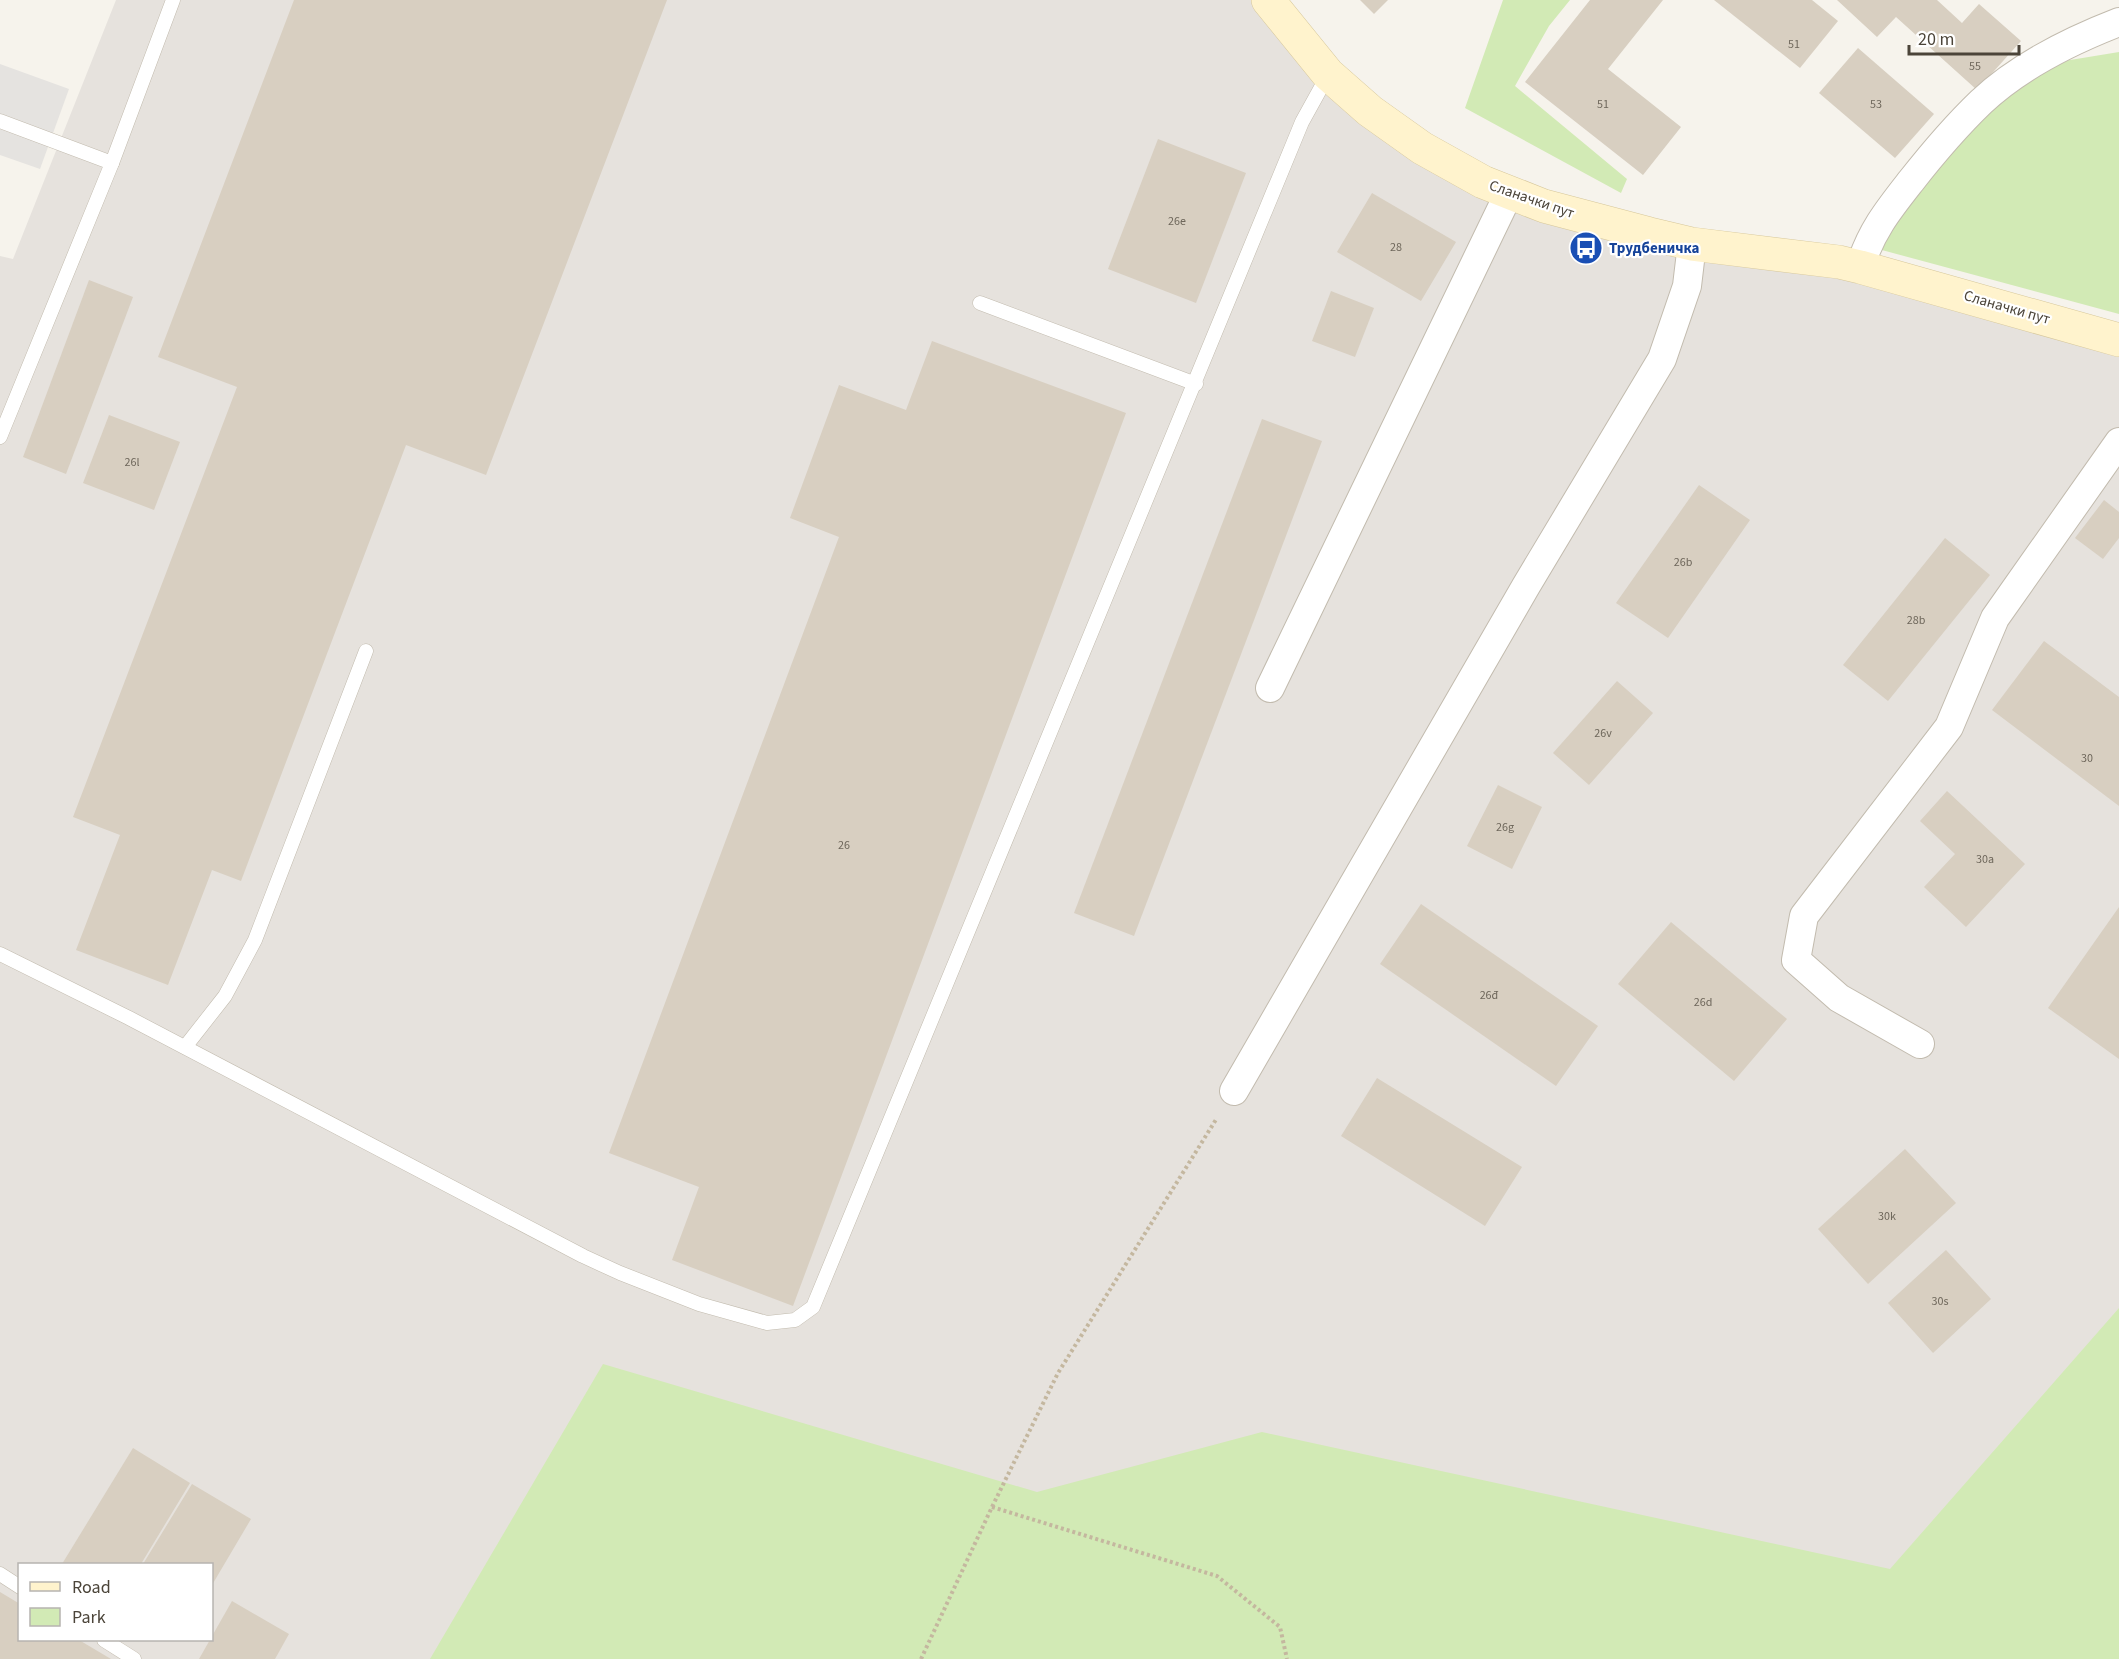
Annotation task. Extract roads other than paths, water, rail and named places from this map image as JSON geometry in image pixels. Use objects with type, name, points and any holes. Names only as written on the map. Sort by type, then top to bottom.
[{"type":"street","name":"Сланачки пут","points":[[1268,0],[1328,74],[1370,111],[1406,137],[1483,182],[1509,193],[1591,220],[1692,244],[1839,262],[1860,267],[2119,340]]},
{"type":"street","points":[[1860,267],[1880,220],[1935,151],[1982,101],[2027,67],[2082,36],[2119,22]]},
{"type":"street","points":[[1270,688],[1509,193]]},
{"type":"street","points":[[1234,1091],[1526,586],[1662,359],[1687,286],[1692,244]]},
{"type":"street","points":[[1920,1044],[1839,998],[1796,960],[1804,916],[1949,727],[1995,618],[2119,442]]},
{"type":"lane","points":[[0,437],[112,163],[173,0]]},
{"type":"lane","points":[[0,954],[185,1047],[542,1235],[611,1268],[699,1304],[767,1323],[795,1320],[813,1307],[1196,384],[1302,122],[1328,74]]},
{"type":"lane","points":[[0,121],[112,163]]},
{"type":"lane","points":[[980,303],[1196,384]]},
{"type":"lane","points":[[185,1047],[225,996],[255,940],[366,651]]},
{"type":"lane","points":[[0,1574],[18,1586]]},
{"type":"lane","points":[[106,1641],[134,1659]]},
{"type":"place","name":"Трудбеничка","points":[[1586,248]]}]
